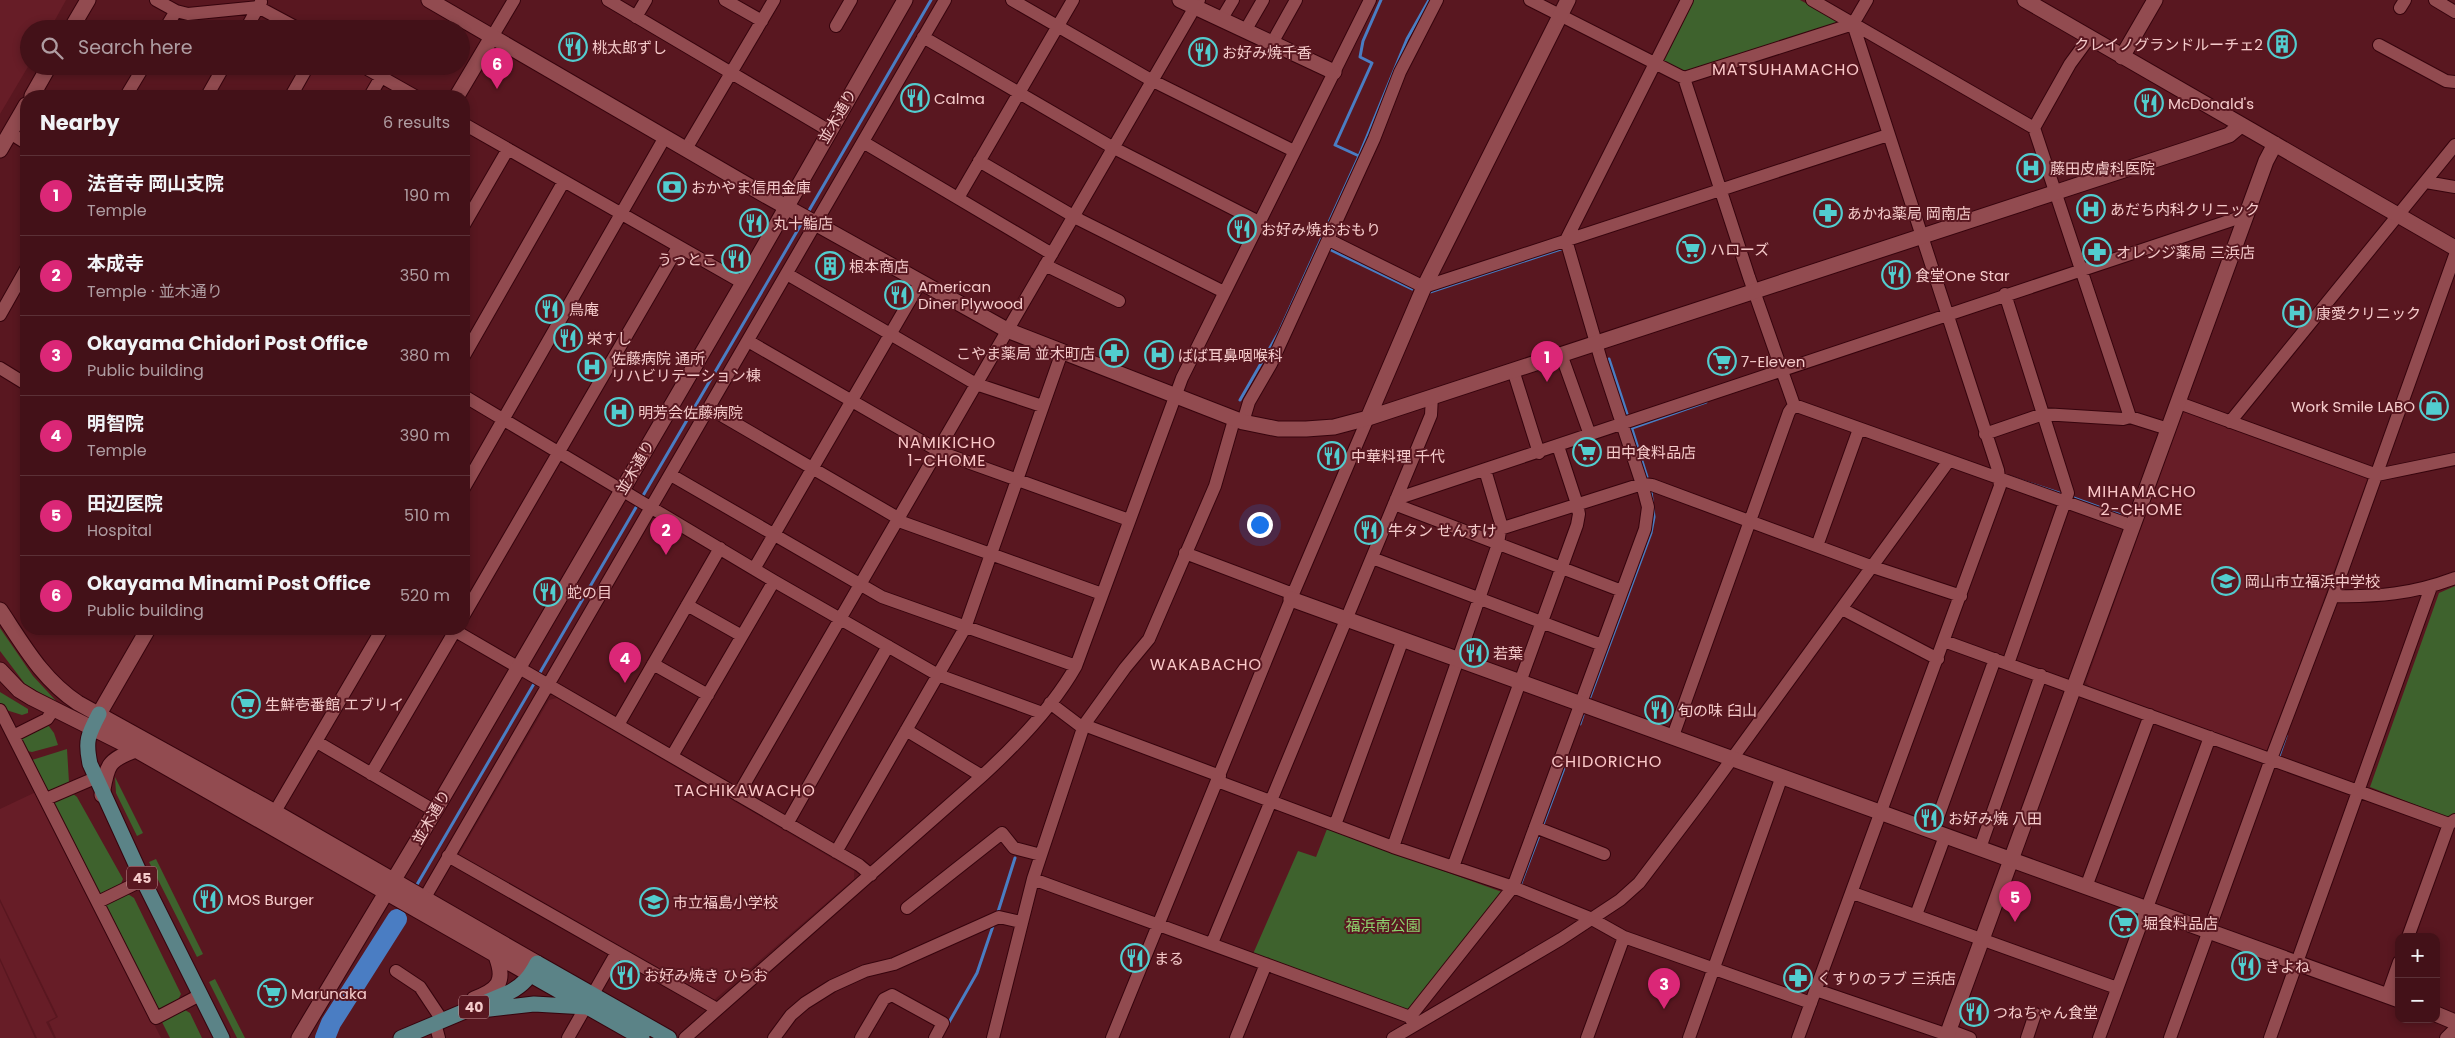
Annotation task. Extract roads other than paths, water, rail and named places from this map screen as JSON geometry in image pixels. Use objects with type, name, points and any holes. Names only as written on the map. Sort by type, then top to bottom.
[{"type":"main road","name":"45","points":[[95,721],[86,747],[95,778],[143,880],[222,1038]]},
{"type":"main road","name":"40","points":[[402,1038],[510,992],[520,986],[534,969],[589,1001],[642,1038]]},
{"type":"main road","name":"40","points":[[444,1019],[534,1004],[570,1008],[589,1001],[668,1038]]},
{"type":"street","points":[[76,20],[88,0]]},
{"type":"street","points":[[156,0],[176,11],[188,14],[260,4],[285,20]]},
{"type":"street","points":[[430,0],[464,20]]},
{"type":"street","points":[[470,74],[514,0]]},
{"type":"street","points":[[608,0],[828,130]]},
{"type":"street","points":[[636,17],[646,0]]},
{"type":"street","points":[[725,0],[762,21]]},
{"type":"street","points":[[686,150],[774,0]]},
{"type":"street","points":[[836,26],[851,0]]},
{"type":"street","name":"並木通り","points":[[299,1038],[435,811],[524,670],[628,493],[828,130],[905,0]]},
{"type":"street","points":[[412,898],[448,856],[545,682],[649,506],[671,475],[787,274],[809,220],[863,142],[945,0]]},
{"type":"street","points":[[1012,0],[1151,80],[1294,151]]},
{"type":"street","points":[[958,198],[1073,0]]},
{"type":"street","points":[[1180,0],[1196,4],[1245,32],[1334,72]]},
{"type":"street","points":[[1221,20],[1232,0]]},
{"type":"street","points":[[1245,32],[1263,0]]},
{"type":"street","points":[[1272,43],[1296,0]]},
{"type":"street","points":[[685,1038],[982,776],[1046,708],[1076,666],[1182,378],[1370,0]]},
{"type":"street","points":[[993,1038],[1033,879],[1083,726],[1125,668],[1149,639],[1214,486],[1238,421],[1270,364],[1329,240],[1374,139],[1400,72],[1437,0]]},
{"type":"street","points":[[1530,0],[1684,78],[1720,190],[1794,405],[1948,462],[1999,475],[2067,498],[2133,526]]},
{"type":"street","points":[[1112,1038],[1292,597],[1424,287],[1568,0]]},
{"type":"street","points":[[1398,1037],[1412,1022],[1513,887],[1539,828],[1580,703],[1647,519],[1648,507],[1642,484],[1622,425],[1566,240],[1687,0]]},
{"type":"street","points":[[1812,0],[2034,128],[2130,417]]},
{"type":"street","points":[[1684,78],[1853,24],[1867,0]]},
{"type":"street","points":[[2024,0],[2455,248]]},
{"type":"street","points":[[2122,57],[2155,0]]},
{"type":"street","points":[[2434,0],[2455,12]]},
{"type":"street","points":[[251,20],[260,4]]},
{"type":"street","points":[[738,795],[1196,4]]},
{"type":"street","points":[[170,20],[176,11]]},
{"type":"street","points":[[470,24],[686,150],[920,283],[1007,330],[1238,421],[1278,429],[1306,430],[1334,427],[1368,418],[2229,135],[2241,125]]},
{"type":"street","points":[[1798,1038],[1961,596],[1999,475],[1853,24]]},
{"type":"street","points":[[923,37],[1112,147],[1259,222]]},
{"type":"street","points":[[2034,128],[2070,64],[2089,38]]},
{"type":"street","points":[[2379,45],[2446,81],[2455,82]]},
{"type":"street","points":[[35,90],[44,75]]},
{"type":"street","points":[[130,90],[139,75]]},
{"type":"street","points":[[210,90],[219,75]]},
{"type":"street","points":[[294,90],[303,75]]},
{"type":"street","points":[[378,75],[404,90]]},
{"type":"street","points":[[461,90],[469,75]]},
{"type":"street","points":[[373,90],[381,77]]},
{"type":"street","points":[[0,150],[20,116]]},
{"type":"street","points":[[470,127],[743,283]]},
{"type":"street","points":[[10,134],[20,140]]},
{"type":"street","points":[[1329,240],[1424,287],[1888,135]]},
{"type":"street","points":[[470,478],[665,137]]},
{"type":"street","points":[[863,142],[1052,254]]},
{"type":"street","points":[[1948,1034],[2266,161],[2275,144]]},
{"type":"street","points":[[2230,422],[2455,145]]},
{"type":"street","points":[[470,215],[508,149]]},
{"type":"street","points":[[980,161],[1074,216],[1224,292]]},
{"type":"street","points":[[470,346],[564,181]]},
{"type":"street","points":[[2426,182],[2455,188]]},
{"type":"street","points":[[1395,502],[1539,452],[1782,374],[2005,294],[2247,215]]},
{"type":"street","points":[[470,606],[678,247]]},
{"type":"street","points":[[2170,1038],[2208,931],[2275,761],[2335,597],[2455,255]]},
{"type":"street","points":[[1045,266],[1119,301]]},
{"type":"street","points":[[787,274],[976,384],[1042,406]]},
{"type":"street","points":[[0,315],[20,280]]},
{"type":"street","points":[[754,569],[920,283]]},
{"type":"street","points":[[2005,294],[2067,498],[2008,664]]},
{"type":"street","points":[[748,341],[937,451],[1129,520]]},
{"type":"street","points":[[836,852],[965,628],[1062,352]]},
{"type":"street","points":[[1561,354],[1590,436]]},
{"type":"street","points":[[0,368],[20,380]]},
{"type":"street","points":[[1513,370],[1539,452]]},
{"type":"street","points":[[1212,943],[1431,415],[1432,396]]},
{"type":"street","points":[[470,400],[774,581],[938,675],[1046,708],[1083,726],[1272,801],[1393,846],[1513,887],[1590,918],[1624,937],[1811,1002]]},
{"type":"street","points":[[2179,403],[2377,475],[2455,458]]},
{"type":"street","points":[[1673,736],[1789,412],[1794,405]]},
{"type":"street","points":[[709,408],[897,519],[1102,594]]},
{"type":"street","points":[[1985,434],[2043,414],[2123,419],[2130,417],[2168,429]]},
{"type":"street","points":[[1817,546],[1859,429]]},
{"type":"street","points":[[1453,867],[1577,525],[1579,514],[1558,446]]},
{"type":"street","points":[[1412,1022],[1561,938],[1620,900],[1640,883],[1948,462]]},
{"type":"street","points":[[1393,846],[1481,599],[1498,544],[1501,524],[1485,470]]},
{"type":"street","points":[[671,475],[882,597],[1076,666]]},
{"type":"street","points":[[1500,529],[1642,484],[1652,485],[1817,546],[1961,596]]},
{"type":"street","points":[[1395,502],[1498,544],[1622,591]]},
{"type":"street","points":[[618,725],[720,548]]},
{"type":"street","points":[[1186,553],[1292,597],[1403,639],[2393,998],[2396,978]]},
{"type":"street","points":[[1372,558],[1602,645]]},
{"type":"street","points":[[2335,597],[2383,597],[2431,587],[2455,578]]},
{"type":"street","points":[[672,756],[774,581]]},
{"type":"street","points":[[2270,1038],[2431,587]]},
{"type":"street","points":[[687,605],[742,636]]},
{"type":"street","points":[[1842,609],[1938,658]]},
{"type":"street","points":[[0,610],[43,674],[95,721],[136,750],[271,818]]},
{"type":"street","points":[[95,721],[145,635]]},
{"type":"street","points":[[271,818],[379,635]]},
{"type":"street","points":[[371,774],[451,635]]},
{"type":"street","points":[[464,635],[836,852],[871,875]]},
{"type":"street","points":[[1335,825],[1403,639]]},
{"type":"street","points":[[1944,641],[2275,761],[2357,794],[2449,825],[2409,933]]},
{"type":"street","points":[[787,824],[888,646]]},
{"type":"street","points":[[1916,915],[1939,833],[1995,659]]},
{"type":"street","points":[[653,664],[708,695]]},
{"type":"street","points":[[0,670],[19,690],[54,709],[95,721],[271,818],[534,969]]},
{"type":"street","points":[[1980,848],[2041,676]]},
{"type":"street","points":[[15,735],[47,719],[54,709]]},
{"type":"street","points":[[0,710],[15,735],[156,1018],[200,996]]},
{"type":"street","points":[[2086,887],[2150,715]]},
{"type":"street","points":[[906,730],[982,776]]},
{"type":"street","points":[[2099,1038],[2210,737]]},
{"type":"street","points":[[317,742],[435,811]]},
{"type":"street","points":[[102,795],[107,768],[111,762],[117,757],[136,750]]},
{"type":"street","points":[[1689,1038],[1782,776]]},
{"type":"street","points":[[46,799],[95,778]]},
{"type":"street","points":[[1539,828],[1604,854]]},
{"type":"street","points":[[907,908],[1002,833],[1014,848],[1041,855]]},
{"type":"street","points":[[448,856],[718,1009]]},
{"type":"street","points":[[1033,879],[1212,943],[1412,1022]]},
{"type":"street","points":[[98,902],[143,880]]},
{"type":"street","points":[[1853,893],[2117,988]]},
{"type":"street","points":[[412,898],[496,956],[534,969]]},
{"type":"street","points":[[774,1038],[791,1015],[805,1003],[832,986],[865,971],[894,964],[995,918],[1021,922]]},
{"type":"street","points":[[1587,1038],[1624,937]]},
{"type":"street","points":[[568,1038],[617,952]]},
{"type":"street","points":[[440,1038],[444,1019],[472,1000],[496,988],[500,975],[496,956]]},
{"type":"street","points":[[1236,1038],[1266,964]]},
{"type":"street","points":[[396,971],[420,987],[444,1019]]},
{"type":"street","points":[[1816,990],[1948,1034],[1970,1038]]},
{"type":"street","points":[[861,1038],[884,999],[892,995],[943,1024],[935,1038]]},
{"type":"street","points":[[2027,1038],[2035,1014]]},
{"type":"street","points":[[2440,1016],[2455,1022]]},
{"type":"street","points":[[2446,1038],[2455,1029]]},
{"type":"waterway","points":[[807,214],[931,0]]},
{"type":"waterway","points":[[1240,400],[1279,332],[1359,156],[1335,145],[1372,63],[1360,57],[1363,41],[1381,0]]},
{"type":"waterway","points":[[1359,156],[1407,39],[1429,0]]},
{"type":"waterway","points":[[641,499],[803,221]]},
{"type":"waterway","points":[[1430,292],[1564,248]]},
{"type":"waterway","points":[[1329,249],[1412,289]]},
{"type":"waterway","points":[[1609,359],[1628,417]]},
{"type":"waterway","points":[[1632,428],[1706,402]]},
{"type":"waterway","points":[[1631,426],[1647,477]]},
{"type":"waterway","points":[[2007,476],[2065,495]]},
{"type":"waterway","points":[[1590,697],[1651,533],[1654,517],[1651,491]]},
{"type":"waterway","points":[[2071,497],[2129,518]]},
{"type":"waterway","points":[[538,676],[638,504]]},
{"type":"waterway","points":[[415,888],[535,682]]},
{"type":"waterway","points":[[1580,724],[1583,715]]},
{"type":"waterway","points":[[2278,759],[2286,736]]},
{"type":"waterway","points":[[1542,827],[1566,763]]},
{"type":"waterway","points":[[1521,883],[1540,833]]},
{"type":"waterway","points":[[997,915],[1015,858]]},
{"type":"waterway","points":[[397,919],[403,909]]},
{"type":"waterway","points":[[325,1038],[331,1023],[397,919]]},
{"type":"waterway","points":[[948,1024],[977,973],[994,923]]},
{"type":"place","name":"クレイノグランドルーチェ2","points":[[2282,44]]},
{"type":"place","name":"桃太郎ずし","points":[[573,47]]},
{"type":"place","name":"お好み焼千香","points":[[1203,52]]},
{"type":"place","name":"Okayama Minami Post Office","points":[[497,89]]},
{"type":"place","name":"Calma","points":[[915,98]]},
{"type":"place","name":"McDonald's","points":[[2149,103]]},
{"type":"place","name":"藤田皮膚科医院","points":[[2031,168]]},
{"type":"place","name":"おかやま信用金庫","points":[[672,187]]},
{"type":"place","name":"あだち内科クリニック","points":[[2091,209]]},
{"type":"place","name":"あかね薬局 岡南店","points":[[1828,213]]},
{"type":"place","name":"丸十鮨店","points":[[754,223]]},
{"type":"place","name":"お好み焼おおもり","points":[[1242,229]]},
{"type":"place","name":"ハローズ","points":[[1691,249]]},
{"type":"place","name":"オレンジ薬局 三浜店","points":[[2097,252]]},
{"type":"place","name":"うっとこ","points":[[736,259]]},
{"type":"place","name":"根本商店","points":[[830,266]]},
{"type":"place","name":"食堂One Star","points":[[1896,275]]},
{"type":"place","name":"American Diner Plywood","points":[[899,295]]},
{"type":"place","name":"鳥庵","points":[[550,309]]},
{"type":"place","name":"康愛クリニック","points":[[2297,313]]},
{"type":"place","name":"栄すし","points":[[568,338]]},
{"type":"place","name":"こやま薬局 並木町店","points":[[1114,353]]},
{"type":"place","name":"ばば耳鼻咽喉科","points":[[1159,355]]},
{"type":"place","name":"7-Eleven","points":[[1722,361]]},
{"type":"place","name":"佐藤病院 通所 リハビリテーション棟","points":[[592,367]]},
{"type":"place","name":"法音寺 岡山支院","points":[[1547,382]]},
{"type":"place","name":"Work Smile LABO","points":[[2434,406]]},
{"type":"place","name":"明芳会佐藤病院","points":[[619,412]]},
{"type":"place","name":"田中食料品店","points":[[1587,452]]},
{"type":"place","name":"中華料理 千代","points":[[1332,456]]},
{"type":"place","name":"牛タン せんすけ","points":[[1369,530]]},
{"type":"place","name":"本成寺","points":[[666,555]]},
{"type":"place","name":"岡山市立福浜中学校","points":[[2226,581]]},
{"type":"place","name":"蛇の目","points":[[548,592]]},
{"type":"place","name":"若葉","points":[[1474,653]]},
{"type":"place","name":"明智院","points":[[625,683]]},
{"type":"place","name":"生鮮壱番館 エブリイ","points":[[246,704]]},
{"type":"place","name":"旬の味 臼山","points":[[1659,710]]},
{"type":"place","name":"お好み焼 八田","points":[[1929,818]]},
{"type":"place","name":"MOS Burger","points":[[208,899]]},
{"type":"place","name":"市立福島小学校","points":[[654,902]]},
{"type":"place","name":"田辺医院","points":[[2015,922]]},
{"type":"place","name":"堀食料品店","points":[[2124,923]]},
{"type":"place","name":"まる","points":[[1135,958]]},
{"type":"place","name":"きよね","points":[[2246,966]]},
{"type":"place","name":"お好み焼き ひらお","points":[[625,975]]},
{"type":"place","name":"くすりのラブ 三浜店","points":[[1798,978]]},
{"type":"place","name":"Marunaka","points":[[272,993]]},
{"type":"place","name":"Okayama Chidori Post Office","points":[[1664,1009]]},
{"type":"place","name":"つねちゃん食堂","points":[[1974,1012]]},
{"type":"district","name":"MATSUHAMACHO","points":[[1786,69]]},
{"type":"district","name":"NAMIKICHO 1-CHOME","points":[[947,451]]},
{"type":"district","name":"MIHAMACHO 2-CHOME","points":[[2142,500]]},
{"type":"district","name":"WAKABACHO","points":[[1206,664]]},
{"type":"district","name":"CHIDORICHO","points":[[1607,761]]},
{"type":"district","name":"TACHIKAWACHO","points":[[745,790]]},
{"type":"park label","name":"福浜南公園","points":[[1383,925]]}]
